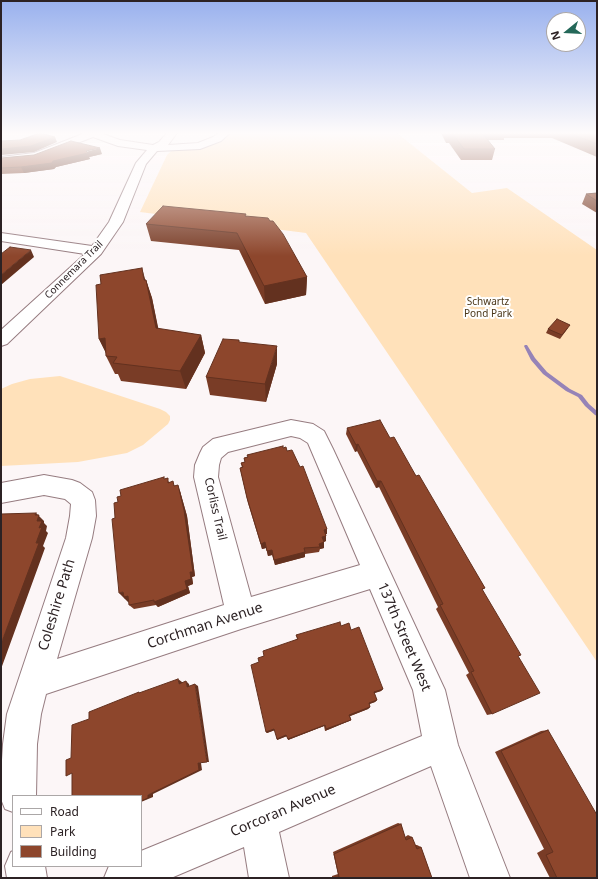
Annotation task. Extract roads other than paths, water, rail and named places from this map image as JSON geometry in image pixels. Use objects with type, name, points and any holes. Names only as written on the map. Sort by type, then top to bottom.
[{"type":"street","name":"Connemara Trail","points":[[1,340],[96,251],[116,222],[135,174]]},
{"type":"street","points":[[3,239],[96,251]]},
{"type":"street","name":"Corliss Trail","points":[[241,614],[206,477],[207,465],[211,454],[221,445],[284,429],[291,428],[305,430]]},
{"type":"street","name":"137th Street West","points":[[305,430],[316,437],[322,448],[429,690],[441,745],[490,878]]},
{"type":"street","name":"Coleshire Path","points":[[1,493],[44,485],[72,490],[83,500],[83,516],[78,538],[24,714],[20,744],[18,795]]},
{"type":"street","name":"Corchman Avenue","points":[[34,682],[241,614],[377,573]]},
{"type":"street","name":"Corcoran Avenue","points":[[124,878],[441,745]]},
{"type":"street","points":[[258,822],[269,878]]},
{"type":"street","points":[[25,867],[27,878]]},
{"type":"waterway","points":[[526,346],[533,359],[545,373],[568,390],[580,396],[597,414]]},
{"type":"park label","name":"Schwartz Pond Park","points":[[488,308]]}]
